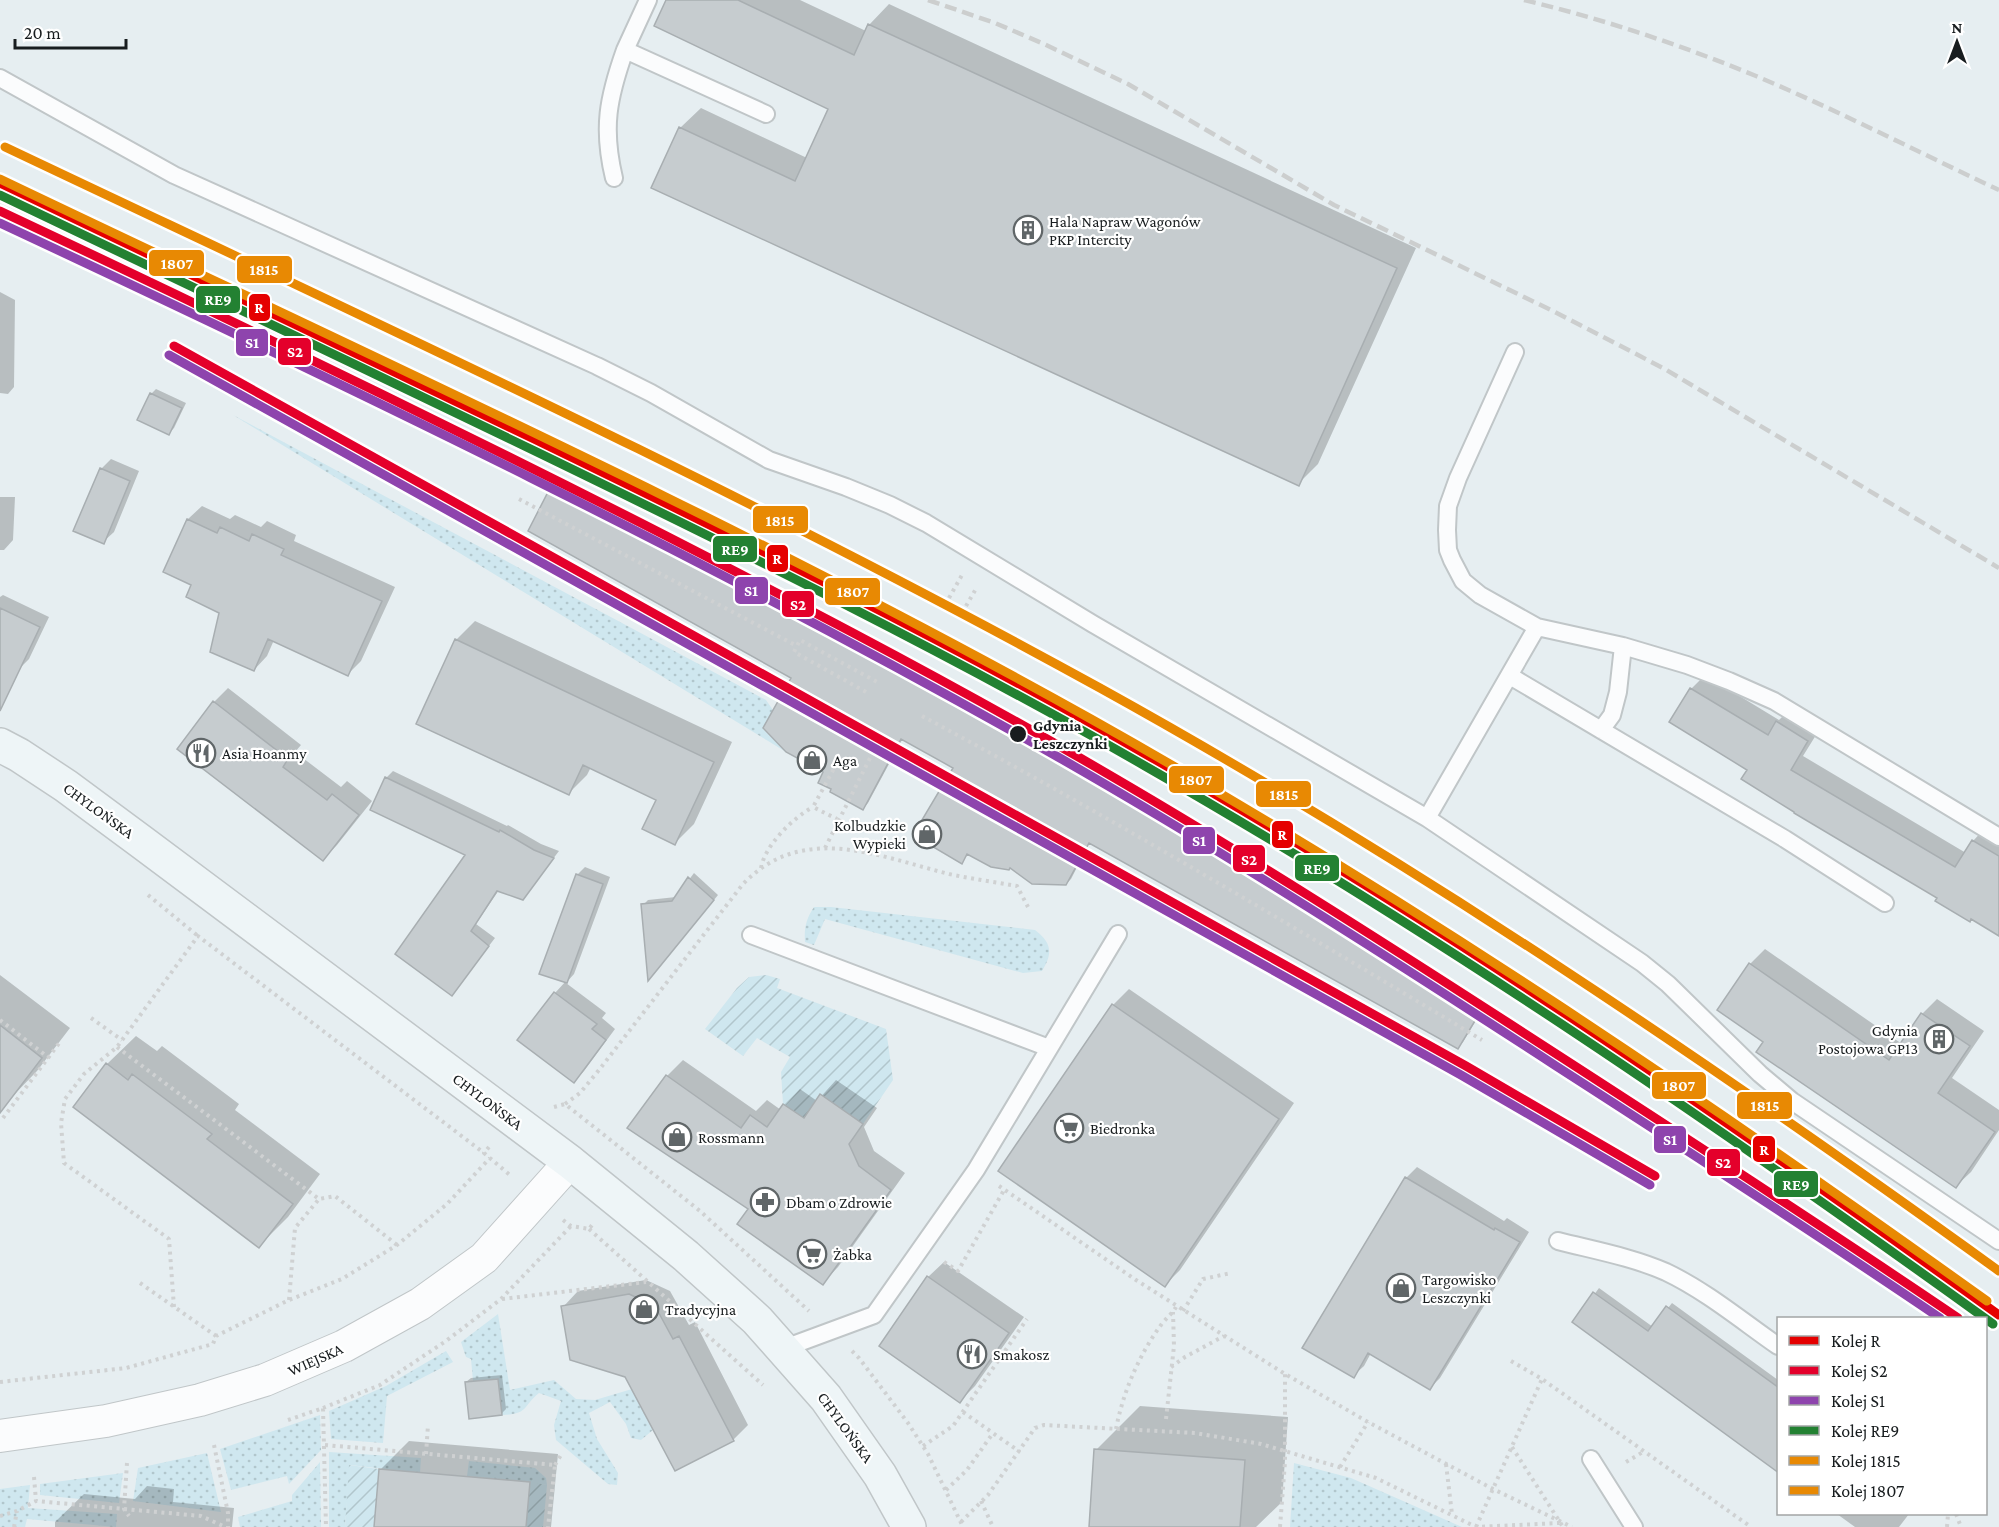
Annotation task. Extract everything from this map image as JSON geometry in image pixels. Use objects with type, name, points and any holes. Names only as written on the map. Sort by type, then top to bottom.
[{"type":"street","name":"CHYLOŃSKA","points":[[0,745],[66,786],[570,1162],[686,1257],[757,1320],[826,1398],[880,1475],[909,1527]]},
{"type":"street","name":"WIEJSKA","points":[[0,1436],[106,1421],[200,1400],[265,1380],[344,1346],[420,1304],[484,1258],[570,1162]]},
{"type":"lane","points":[[614,178],[608,153],[608,110],[613,85],[625,50],[648,0]]},
{"type":"lane","points":[[625,50],[766,114]]},
{"type":"lane","points":[[0,78],[184,179],[597,366],[651,393],[769,460],[846,487],[890,505],[926,524],[1427,818],[1642,963],[1668,984],[1760,1074],[1792,1101],[1999,1242]]},
{"type":"lane","points":[[1515,352],[1458,478],[1448,506],[1448,550],[1463,581],[1480,595],[1537,627],[1623,646],[1687,665],[1774,702],[1999,837]]},
{"type":"lane","points":[[1427,818],[1537,627]]},
{"type":"lane","points":[[1601,730],[1612,715],[1623,646]]},
{"type":"lane","points":[[1509,676],[1785,839],[1885,903]]},
{"type":"lane","points":[[782,1348],[874,1315],[976,1170],[1118,934]]},
{"type":"lane","points":[[751,935],[1049,1048]]},
{"type":"lane","points":[[1558,1241],[1611,1254],[1665,1272],[1712,1299],[1777,1346]]},
{"type":"lane","points":[[1591,1459],[1634,1527]]},
{"type":"path","points":[[519,499],[797,646]]},
{"type":"path","points":[[950,598],[958,582]]},
{"type":"path","points":[[866,692],[794,652],[800,640],[879,683]]},
{"type":"path","points":[[922,716],[1137,835],[1482,1040]]},
{"type":"path","points":[[825,848],[837,819],[871,756]]},
{"type":"path","points":[[761,868],[764,856],[791,823],[798,815],[813,807],[837,763]]},
{"type":"path","points":[[813,807],[837,819]]},
{"type":"path","points":[[174,1307],[170,1239],[64,1162],[61,1123],[65,1099],[84,1074],[117,1047],[198,936],[484,1153]]},
{"type":"path","points":[[91,1018],[122,1040]]},
{"type":"path","points":[[0,1020],[49,1058]]},
{"type":"path","points":[[3,1118],[60,1042]]},
{"type":"path","points":[[117,1047],[319,1199]]},
{"type":"path","points":[[596,1128],[700,1211],[860,1358],[923,1446],[962,1525],[1020,1452],[1035,1428],[1044,1425],[1195,1433],[1261,1444],[1376,1478],[1476,1527],[1562,1525],[1572,1527]]},
{"type":"path","points":[[0,1382],[126,1368],[213,1344],[216,1336],[289,1300],[342,1279],[396,1245],[447,1204],[490,1158]]},
{"type":"path","points":[[976,1170],[1176,1307],[1285,1374],[1368,1422],[1562,1525]]},
{"type":"path","points":[[958,1271],[1004,1190]]},
{"type":"path","points":[[289,1300],[295,1228],[319,1199],[335,1196],[396,1245]]},
{"type":"path","points":[[288,1420],[380,1385],[446,1341],[501,1299],[571,1226]]},
{"type":"path","points":[[589,1229],[763,1384]]},
{"type":"path","points":[[1183,1311],[1203,1279],[1231,1273]]},
{"type":"path","points":[[501,1299],[647,1282]]},
{"type":"path","points":[[140,1283],[216,1336]]},
{"type":"path","points":[[1116,1429],[1119,1411],[1142,1355],[1162,1323],[1176,1307]]},
{"type":"path","points":[[1166,1419],[1174,1346],[1173,1312]]},
{"type":"path","points":[[923,1446],[953,1426],[1027,1319]]},
{"type":"path","points":[[1171,1367],[1224,1336]]},
{"type":"path","points":[[1511,1361],[1542,1379],[1750,1527]]},
{"type":"path","points":[[1280,1527],[1285,1374]]},
{"type":"path","points":[[1476,1527],[1542,1379]]},
{"type":"path","points":[[323,1408],[326,1527]]},
{"type":"path","points":[[963,1412],[1020,1452]]},
{"type":"path","points":[[1340,1467],[1368,1422]]},
{"type":"path","points":[[426,1454],[428,1425]]},
{"type":"path","points":[[945,1490],[967,1470],[993,1433]]},
{"type":"path","points":[[0,1516],[17,1511],[36,1501],[201,1516],[226,1527],[228,1513],[214,1445]]},
{"type":"path","points":[[325,1445],[555,1465]]},
{"type":"path","points":[[1512,1446],[1562,1525]]},
{"type":"path","points":[[548,1527],[555,1465],[561,1455]]},
{"type":"path","points":[[127,1463],[124,1509],[129,1516]]},
{"type":"path","points":[[1446,1464],[1452,1514]]},
{"type":"path","points":[[34,1477],[36,1501]]},
{"type":"path","points":[[981,1502],[993,1527]]},
{"type":"path","points":[[14,1527],[17,1511]]},
{"type":"shaded area","points":[[233,415],[766,700],[773,710],[763,729],[786,752]]},
{"type":"shaded area","points":[[814,907],[1035,930],[1048,944],[1048,959],[1042,971],[1023,973],[825,919],[814,945],[805,942],[805,928]]},
{"type":"shaded area","points":[[766,975],[780,979],[777,988],[886,1029],[893,1080],[863,1124],[820,1095],[804,1118],[783,1104],[781,1072],[790,1057],[757,1038],[743,1056],[705,1029],[737,988],[749,977]]},
{"type":"shaded area","points":[[498,1314],[510,1390],[554,1380],[576,1399],[595,1400],[632,1389],[653,1430],[641,1440],[631,1438],[626,1424],[610,1402],[589,1413],[597,1439],[618,1473],[617,1485],[608,1484],[556,1440],[554,1425],[561,1401],[539,1393],[521,1411],[502,1415],[498,1379],[473,1381],[471,1359],[466,1357],[461,1342]]},
{"type":"shaded area","points":[[446,1351],[453,1362],[387,1396],[383,1443],[331,1439],[329,1411],[386,1386]]},
{"type":"shaded area","points":[[320,1415],[321,1450],[289,1484],[287,1476],[231,1490],[220,1449]]},
{"type":"shaded area","points":[[329,1452],[421,1458],[420,1473],[350,1465],[345,1527],[329,1527]]},
{"type":"shaded area","points":[[207,1453],[221,1512],[133,1501],[138,1468]]},
{"type":"shaded area","points":[[469,1461],[535,1468],[546,1478],[547,1485],[467,1476]]},
{"type":"shaded area","points":[[320,1462],[321,1527],[240,1527],[238,1517],[292,1501],[292,1495]]},
{"type":"shaded area","points":[[1294,1463],[1351,1478],[1462,1527],[1290,1527]]},
{"type":"shaded area","points":[[349,1465],[379,1469],[374,1527],[345,1527]]},
{"type":"shaded area","points":[[123,1473],[119,1503],[40,1495],[40,1484]]},
{"type":"shaded area","points":[[530,1482],[547,1485],[543,1527],[526,1527]]},
{"type":"shaded area","points":[[30,1485],[28,1508],[117,1514],[116,1527],[27,1519],[25,1527],[0,1527],[0,1489]]},
{"type":"building","name":"Hala Napraw Wagonów PKP Intercity","points":[[666,0],[738,0],[854,55],[868,24],[1397,268],[1299,486],[651,188],[679,127],[795,181],[828,109],[654,26]]},
{"type":"building","points":[[150,393],[182,408],[169,435],[137,420]]},
{"type":"building","points":[[100,468],[130,481],[104,544],[73,531]]},
{"type":"building","points":[[550,488],[902,669],[1115,789],[1236,860],[1479,1014],[1458,1049],[1089,843],[1066,885],[1032,884],[1010,868],[1009,870],[991,867],[967,854],[962,864],[913,835],[953,768],[901,739],[863,810],[830,792],[831,789],[818,783],[823,772],[786,752],[763,728],[791,678],[528,531]]},
{"type":"building","points":[[187,519],[217,533],[220,527],[249,541],[252,534],[284,549],[281,555],[382,601],[348,676],[268,639],[254,671],[210,652],[219,613],[186,597],[191,585],[163,572]]},
{"type":"building","points":[[0,608],[40,627],[0,711]]},
{"type":"building","points":[[455,639],[714,762],[675,845],[642,829],[656,800],[583,765],[569,795],[416,724]]},
{"type":"building","points":[[1690,688],[1768,735],[1776,721],[1808,741],[1791,770],[1955,867],[1972,840],[1999,856],[1999,936],[1935,901],[1937,898],[1741,779],[1747,770],[1669,722]]},
{"type":"building","points":[[213,701],[288,759],[283,767],[327,800],[332,794],[359,815],[323,861],[177,749]]},
{"type":"building","points":[[385,777],[499,832],[500,830],[534,850],[554,858],[523,900],[497,891],[471,931],[489,946],[452,996],[395,954],[465,855],[370,810]]},
{"type":"building","points":[[576,874],[603,884],[567,983],[539,974]]},
{"type":"building","points":[[688,877],[714,900],[648,981],[641,904],[672,901]]},
{"type":"building","points":[[1749,963],[1889,1060],[1921,1013],[1970,1046],[1938,1093],[1995,1132],[1956,1188],[1756,1052],[1763,1042],[1717,1010]]},
{"type":"building","points":[[554,992],[597,1024],[592,1029],[606,1040],[574,1083],[517,1040]]},
{"type":"building","points":[[1112,1004],[1279,1119],[1165,1287],[998,1171]]},
{"type":"building","points":[[0,1025],[42,1058],[0,1113]]},
{"type":"building","points":[[106,1063],[128,1080],[132,1074],[212,1134],[207,1139],[293,1204],[259,1248],[73,1107]]},
{"type":"building","points":[[666,1075],[741,1128],[750,1115],[767,1127],[783,1104],[804,1118],[820,1094],[863,1124],[849,1144],[859,1166],[891,1190],[823,1285],[737,1224],[748,1209],[627,1128]]},
{"type":"building","points":[[1405,1177],[1494,1230],[1495,1228],[1520,1242],[1430,1390],[1368,1353],[1354,1378],[1302,1348]]},
{"type":"building","points":[[927,1276],[1009,1333],[960,1403],[879,1346]]},
{"type":"building","points":[[1593,1292],[1648,1331],[1666,1306],[1777,1387],[1777,1472],[1572,1322]]},
{"type":"building","points":[[629,1294],[655,1306],[673,1339],[679,1336],[734,1441],[675,1471],[625,1377],[570,1360],[561,1306]]},
{"type":"building","points":[[498,1379],[502,1415],[469,1419],[465,1382]]},
{"type":"building","points":[[1094,1449],[1245,1460],[1240,1527],[1089,1527]]},
{"type":"building","points":[[379,1469],[530,1482],[526,1527],[374,1527]]},
{"type":"railway","points":[[928,0],[995,23],[1128,84],[1334,205],[1553,311],[1663,368],[1999,568]]},
{"type":"railway","points":[[1524,0],[1612,24],[1670,43],[1756,76],[1818,103],[1999,190]]},
{"type":"rail line","name":"1815","points":[[5,147],[693,476],[966,615],[1100,688],[1217,754],[1446,893],[1670,1040],[1999,1271]]},
{"type":"rail line","name":"1807","points":[[0,179],[687,507],[957,646],[1091,719],[1207,786],[1435,925],[1769,1147],[1987,1301]]},
{"type":"rail line","name":"R","points":[[0,183],[766,553],[920,631],[1149,756],[1259,820],[1475,954],[1687,1095],[1999,1315]]},
{"type":"rail line","name":"RE9","points":[[0,195],[770,566],[1071,724],[1255,830],[1470,964],[1786,1177],[1983,1317]]},
{"type":"rail line","name":"S2","points":[[0,211],[322,365],[641,523],[905,660],[1009,718],[1188,821],[1375,937],[1711,1154],[1956,1317]]},
{"type":"rail line","name":"S1","points":[[0,223],[399,413],[662,544],[793,612],[1051,753],[1179,828],[1369,945],[1939,1317]]},
{"type":"rail line","name":"S2","points":[[174,346],[1466,1066],[1655,1176]]},
{"type":"rail line","name":"S1","points":[[169,355],[1461,1075],[1650,1185]]},
{"type":"rail line","name":"RE9","points":[[1987,1320],[1993,1324]]},
{"type":"place","name":"Hala Napraw Wagonów PKP Intercity","points":[[1028,230]]},
{"type":"place","name":"Gdynia Leszczynki","points":[[1018,734]]},
{"type":"place","name":"Asia Hoanmy","points":[[201,753]]},
{"type":"place","name":"Aga","points":[[812,760]]},
{"type":"place","name":"Kolbudzkie Wypieki","points":[[927,834]]},
{"type":"place","name":"Gdynia Postojowa GP13","points":[[1939,1039]]},
{"type":"place","name":"Biedronka","points":[[1069,1128]]},
{"type":"place","name":"Rossmann","points":[[677,1137]]},
{"type":"place","name":"Dbam o Zdrowie","points":[[765,1202]]},
{"type":"place","name":"Żabka","points":[[812,1254]]},
{"type":"place","name":"Targowisko Leszczynki","points":[[1401,1288]]},
{"type":"place","name":"Tradycyjna","points":[[644,1309]]},
{"type":"place","name":"Smakosz","points":[[972,1354]]}]
